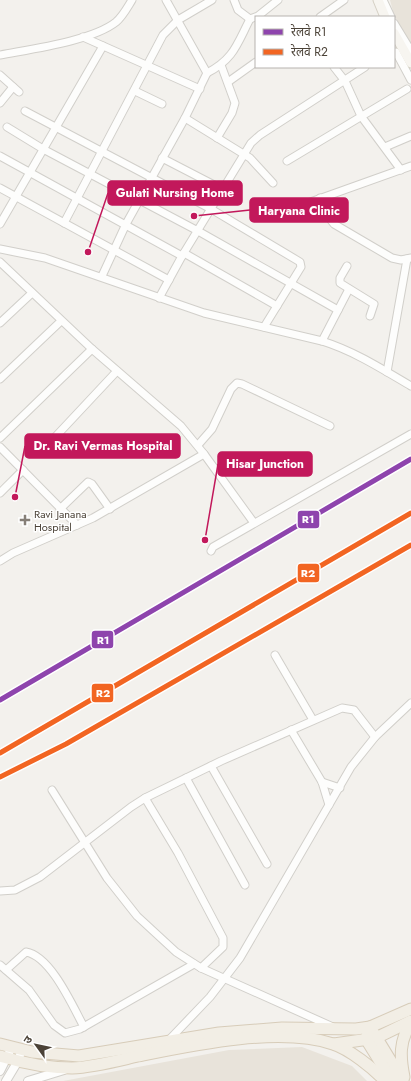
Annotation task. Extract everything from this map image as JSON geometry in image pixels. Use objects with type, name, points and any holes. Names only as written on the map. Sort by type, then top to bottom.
[{"type":"main road","points":[[378,0],[385,16]]},
{"type":"main road","points":[[395,35],[411,63]]},
{"type":"main road","points":[[0,1044],[32,1052],[80,1056],[219,1032],[282,1028],[338,1029],[370,1027],[411,1009]]},
{"type":"main road","points":[[3,1057],[18,1061],[72,1068],[218,1040],[290,1037],[334,1044],[371,1039],[411,1022]]},
{"type":"main road","points":[[404,1081],[400,1051],[404,1035],[411,1022]]},
{"type":"main road","points":[[370,1027],[371,1039],[392,1081]]},
{"type":"main road","points":[[371,1039],[404,1081]]},
{"type":"main road","points":[[334,1044],[356,1056],[385,1081]]},
{"type":"street","points":[[0,55],[83,37],[115,23],[125,13],[132,0]]},
{"type":"street","points":[[166,0],[207,72]]},
{"type":"street","points":[[64,223],[103,152],[163,35],[178,20],[212,0]]},
{"type":"street","points":[[234,0],[238,10],[250,19]]},
{"type":"street","points":[[258,16],[278,0]]},
{"type":"street","points":[[321,16],[344,0]]},
{"type":"street","points":[[383,0],[391,16]]},
{"type":"street","points":[[102,276],[113,249],[151,177],[185,118],[207,72],[221,65],[230,57],[250,19],[255,17]]},
{"type":"street","points":[[395,24],[411,51]]},
{"type":"street","points":[[83,37],[200,89]]},
{"type":"street","points":[[0,224],[103,46]]},
{"type":"street","points":[[395,52],[411,80]]},
{"type":"street","points":[[228,82],[255,63]]},
{"type":"street","points":[[217,138],[234,107],[234,98],[221,65]]},
{"type":"street","points":[[335,68],[345,81],[361,116],[385,147],[400,170]]},
{"type":"street","points":[[159,298],[222,189],[244,154],[260,135],[364,68]]},
{"type":"street","points":[[0,75],[16,90],[0,103]]},
{"type":"street","points":[[287,161],[407,89]]},
{"type":"street","points":[[135,91],[162,104]]},
{"type":"street","points":[[25,111],[211,209],[300,262],[301,267],[264,327]]},
{"type":"street","points":[[185,118],[244,154],[255,163],[273,183]]},
{"type":"street","points":[[7,127],[43,149],[198,231],[338,310]]},
{"type":"street","points":[[385,147],[411,136]]},
{"type":"street","points":[[0,156],[277,306]]},
{"type":"street","points":[[162,158],[222,189]]},
{"type":"street","points":[[274,215],[411,166]]},
{"type":"street","points":[[0,188],[170,280]]},
{"type":"street","points":[[320,198],[331,220],[339,228],[392,258],[409,258],[387,372]]},
{"type":"street","points":[[0,249],[45,258],[102,276],[159,298],[204,313],[322,341],[361,357],[411,386]]},
{"type":"street","points":[[0,263],[92,350],[181,426],[198,445],[254,523]]},
{"type":"street","points":[[347,266],[340,280],[342,284],[349,289],[374,304],[370,316]]},
{"type":"street","points":[[322,341],[349,289]]},
{"type":"street","points":[[0,323],[32,293]]},
{"type":"street","points":[[0,379],[61,321]]},
{"type":"street","points":[[0,438],[92,350]]},
{"type":"street","points":[[43,450],[117,371]]},
{"type":"street","points":[[198,445],[212,429],[231,389],[237,383],[330,426]]},
{"type":"street","points":[[211,551],[213,547],[254,523],[411,434]]},
{"type":"street","points":[[0,447],[77,525]]},
{"type":"street","points":[[0,561],[13,553],[110,509],[204,454]]},
{"type":"street","points":[[0,493],[23,470]]},
{"type":"street","points":[[60,509],[88,482],[92,484],[110,509]]},
{"type":"street","points":[[275,655],[313,720]]},
{"type":"street","points":[[167,1042],[226,978],[263,921],[351,767],[376,737],[411,703]]},
{"type":"street","points":[[0,891],[15,890],[26,886],[145,798],[212,766],[342,708],[348,708],[358,714],[376,737]]},
{"type":"street","points":[[291,730],[322,782],[330,805]]},
{"type":"street","points":[[212,766],[266,864]]},
{"type":"street","points":[[186,778],[245,885]]},
{"type":"street","points":[[322,782],[340,788]]},
{"type":"street","points":[[52,790],[84,844],[107,878],[137,916],[159,938],[198,966],[338,1029]]},
{"type":"street","points":[[0,965],[29,990],[59,1030],[65,1033],[73,1032],[84,1027],[198,966],[223,947],[223,938],[178,853],[145,798]]},
{"type":"street","points":[[6,970],[26,952],[38,958],[49,968],[61,986],[84,1027]]},
{"type":"street","points":[[0,1070],[3,1057],[17,1048],[18,1061],[6,1081]]},
{"type":"street","points":[[28,1081],[72,1068]]},
{"type":"shaded area","points":[[390,0],[411,0],[411,44],[395,16]]},
{"type":"shaded area","points":[[302,1047],[352,1066],[367,1081],[63,1081],[229,1050]]},
{"type":"rail line","name":"R1","points":[[0,700],[411,459]]},
{"type":"rail line","name":"R2","points":[[0,753],[411,513]]},
{"type":"rail line","name":"R2","points":[[0,777],[66,744],[411,545]]},
{"type":"place","name":"Haryana Clinic","points":[[194,216]]},
{"type":"place","name":"Gulati Nursing Home","points":[[88,252]]},
{"type":"place","name":"Dr. Ravi Vermas Hospital","points":[[15,497]]},
{"type":"place","name":"Ravi Janana Hospital","points":[[25,520]]},
{"type":"place","name":"Hisar Junction","points":[[205,540]]}]
